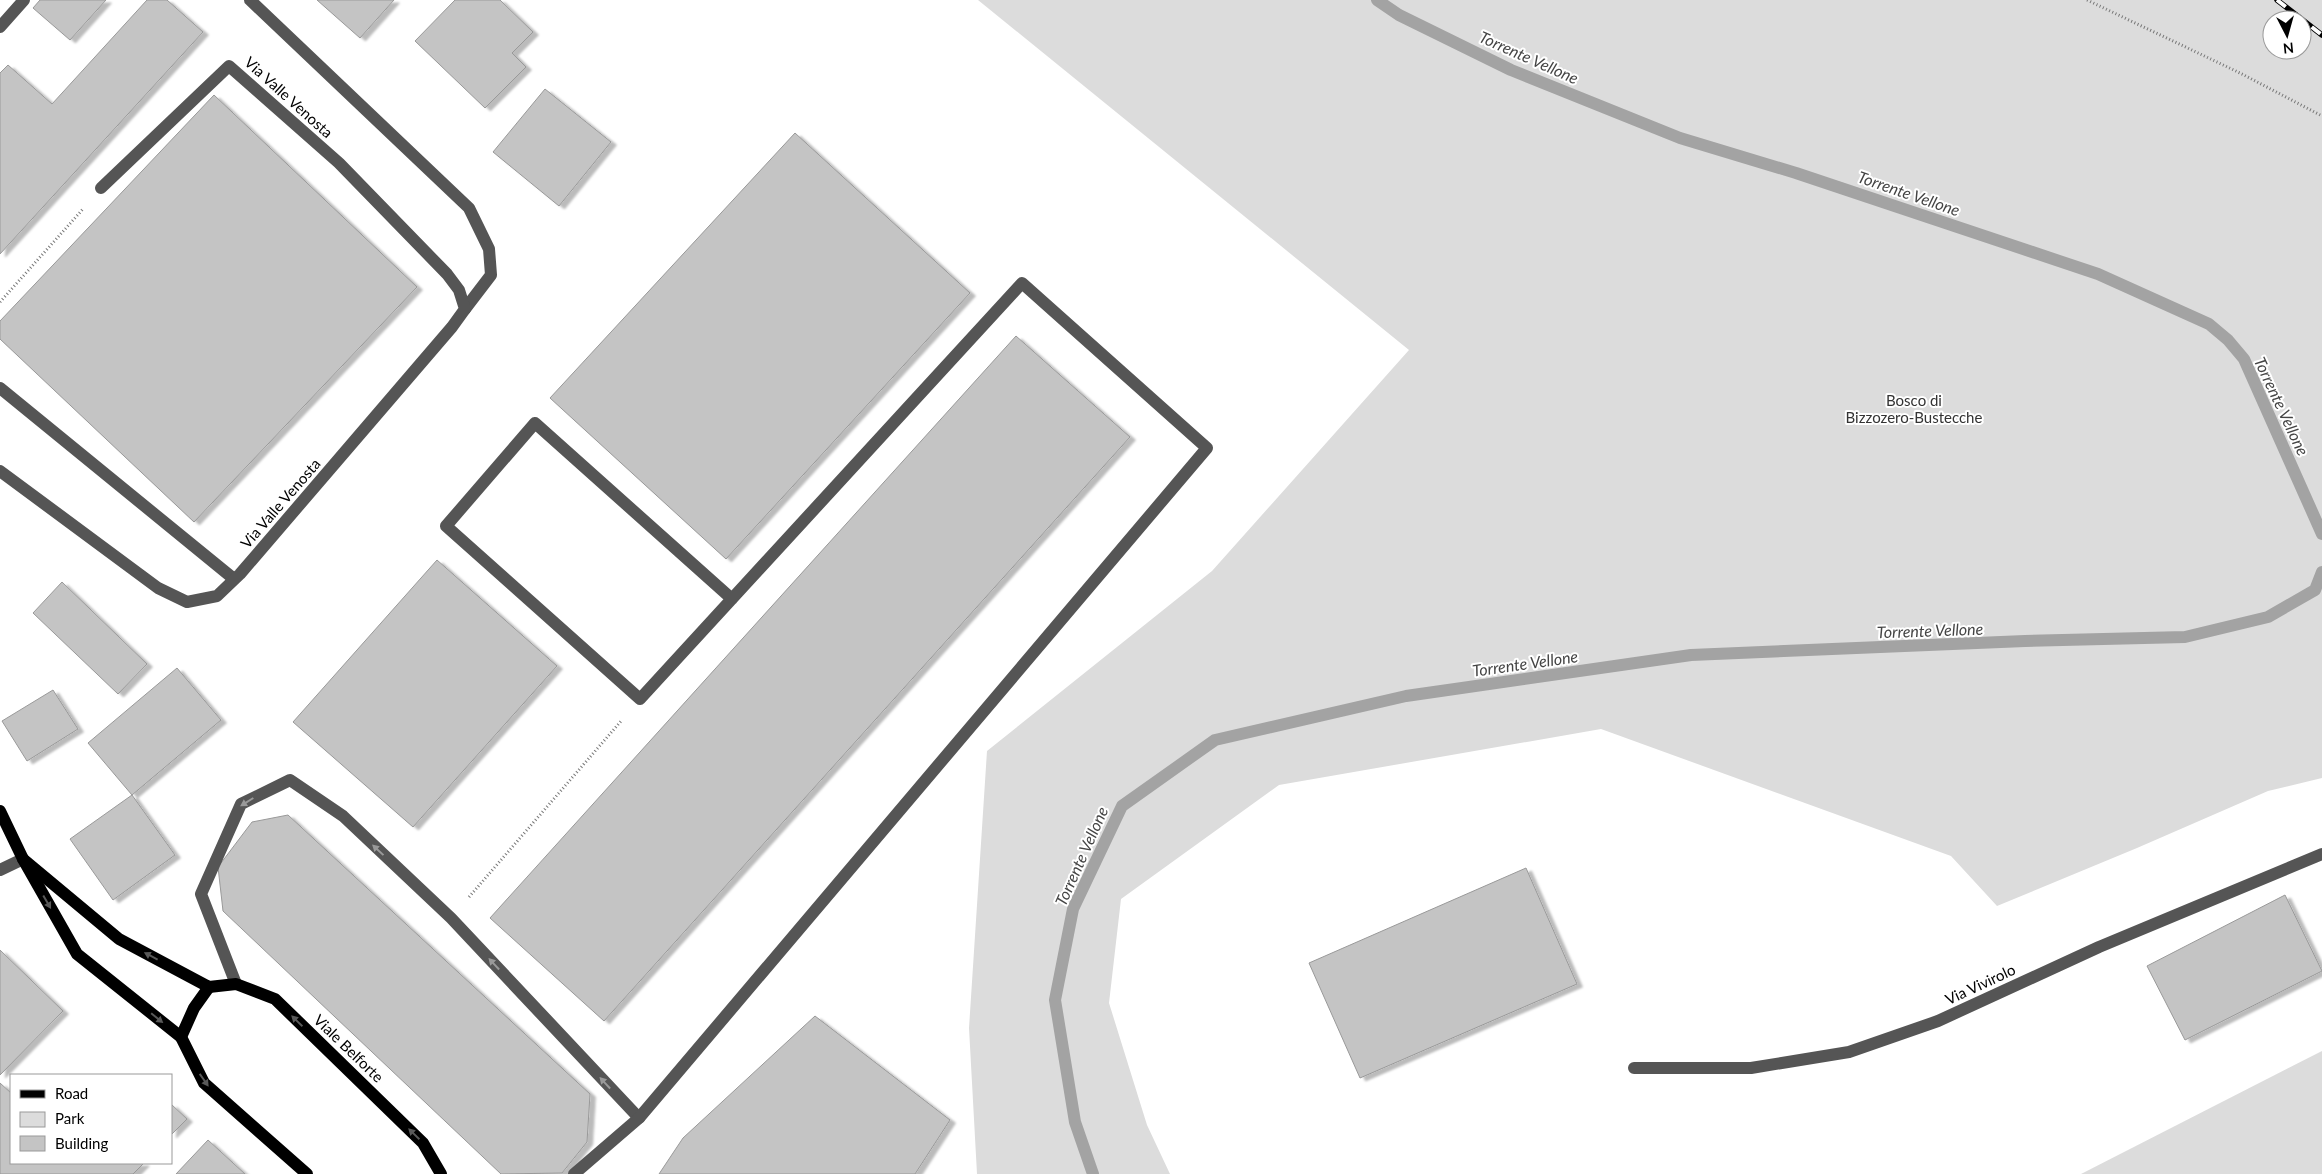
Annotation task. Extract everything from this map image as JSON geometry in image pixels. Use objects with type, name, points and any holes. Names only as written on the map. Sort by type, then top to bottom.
[{"type":"main road","points":[[0,811],[23,860],[77,954],[181,1038],[204,1083],[307,1174]]},
{"type":"main road","points":[[23,860],[119,940],[209,987],[194,1008],[181,1038]]},
{"type":"main road","name":"Viale Belforte","points":[[209,987],[236,984],[275,999],[423,1143],[441,1174]]},
{"type":"street","points":[[0,27],[24,0]]},
{"type":"street","name":"Via Valle Venosta","points":[[0,470],[158,588],[187,602],[217,596],[234,579],[452,328],[491,275],[490,249],[469,208],[250,0]]},
{"type":"street","name":"Via Valle Venosta","points":[[101,188],[229,66],[338,163],[441,267],[459,290],[465,309]]},
{"type":"street","points":[[574,1174],[639,1118],[1207,448],[1022,283],[732,599],[640,699],[446,526],[535,423],[732,599]]},
{"type":"street","points":[[0,388],[234,579]]},
{"type":"street","points":[[236,984],[201,894],[240,804],[290,780],[343,816],[451,918],[639,1118]]},
{"type":"street","name":"Via Vivirolo","points":[[1634,1068],[1751,1068],[1849,1052],[1938,1021],[2099,947],[2322,854]]},
{"type":"street","points":[[0,870],[23,860]]},
{"type":"path","points":[[2087,0],[2240,73],[2322,116]]},
{"type":"path","points":[[0,302],[101,188]]},
{"type":"path","points":[[451,918],[640,699]]},
{"type":"green space","name":"Bosco di Bizzozero-Bustecche","points":[[978,0],[2322,0],[2322,778],[2268,791],[1997,906],[1951,856],[1601,729],[1279,785],[1121,899],[1109,1003],[1147,1125],[1170,1174],[977,1174],[969,1028],[987,751],[1212,571],[1409,350]]},
{"type":"green space","points":[[2322,1051],[2322,1174],[2081,1174]]},
{"type":"building","points":[[40,0],[106,0],[70,40],[33,8]]},
{"type":"building","points":[[147,0],[167,0],[203,32],[0,254],[0,73],[8,65],[52,104]]},
{"type":"building","points":[[317,0],[394,0],[360,38]]},
{"type":"building","points":[[455,0],[500,0],[533,32],[512,53],[526,67],[485,108],[415,41]]},
{"type":"building","points":[[545,89],[611,142],[559,206],[493,152]]},
{"type":"building","points":[[214,95],[417,287],[194,522],[0,339],[0,321]]},
{"type":"building","points":[[795,133],[970,293],[726,559],[550,398]]},
{"type":"building","points":[[1016,336],[1130,437],[604,1021],[490,918]]},
{"type":"building","points":[[437,560],[557,666],[413,827],[293,722]]},
{"type":"building","points":[[62,582],[147,664],[118,694],[33,613]]},
{"type":"building","points":[[177,668],[221,720],[132,795],[88,743]]},
{"type":"building","points":[[53,690],[78,729],[27,761],[2,721]]},
{"type":"building","points":[[132,795],[175,855],[113,900],[70,839]]},
{"type":"building","points":[[288,815],[590,1094],[587,1142],[562,1173],[501,1174],[223,911],[218,867],[252,822]]},
{"type":"building","points":[[1526,868],[1577,984],[1360,1078],[1309,963]]},
{"type":"building","points":[[2285,895],[2322,971],[2185,1040],[2147,966]]},
{"type":"building","points":[[0,950],[63,1011],[0,1075]]},
{"type":"building","points":[[815,1016],[950,1120],[915,1174],[659,1174],[683,1138]]},
{"type":"building","points":[[0,1083],[10,1092],[10,1164],[143,1164],[133,1174],[0,1174]]},
{"type":"building","points":[[172,1105],[187,1119],[172,1134]]},
{"type":"building","points":[[208,1140],[245,1174],[176,1174]]},
{"type":"waterway","name":"Torrente Vellone","points":[[1377,0],[1399,15],[1511,70],[1680,138],[1796,173],[2098,274],[2209,324],[2228,340],[2244,359],[2322,534]]},
{"type":"waterway","name":"Torrente Vellone","points":[[1093,1174],[1075,1122],[1055,1000],[1073,909],[1122,806],[1215,740],[1406,696],[1691,655],[2025,641],[2185,637],[2268,617],[2315,590],[2322,572]]},
{"type":"railway","points":[[2277,0],[2322,35]]}]
